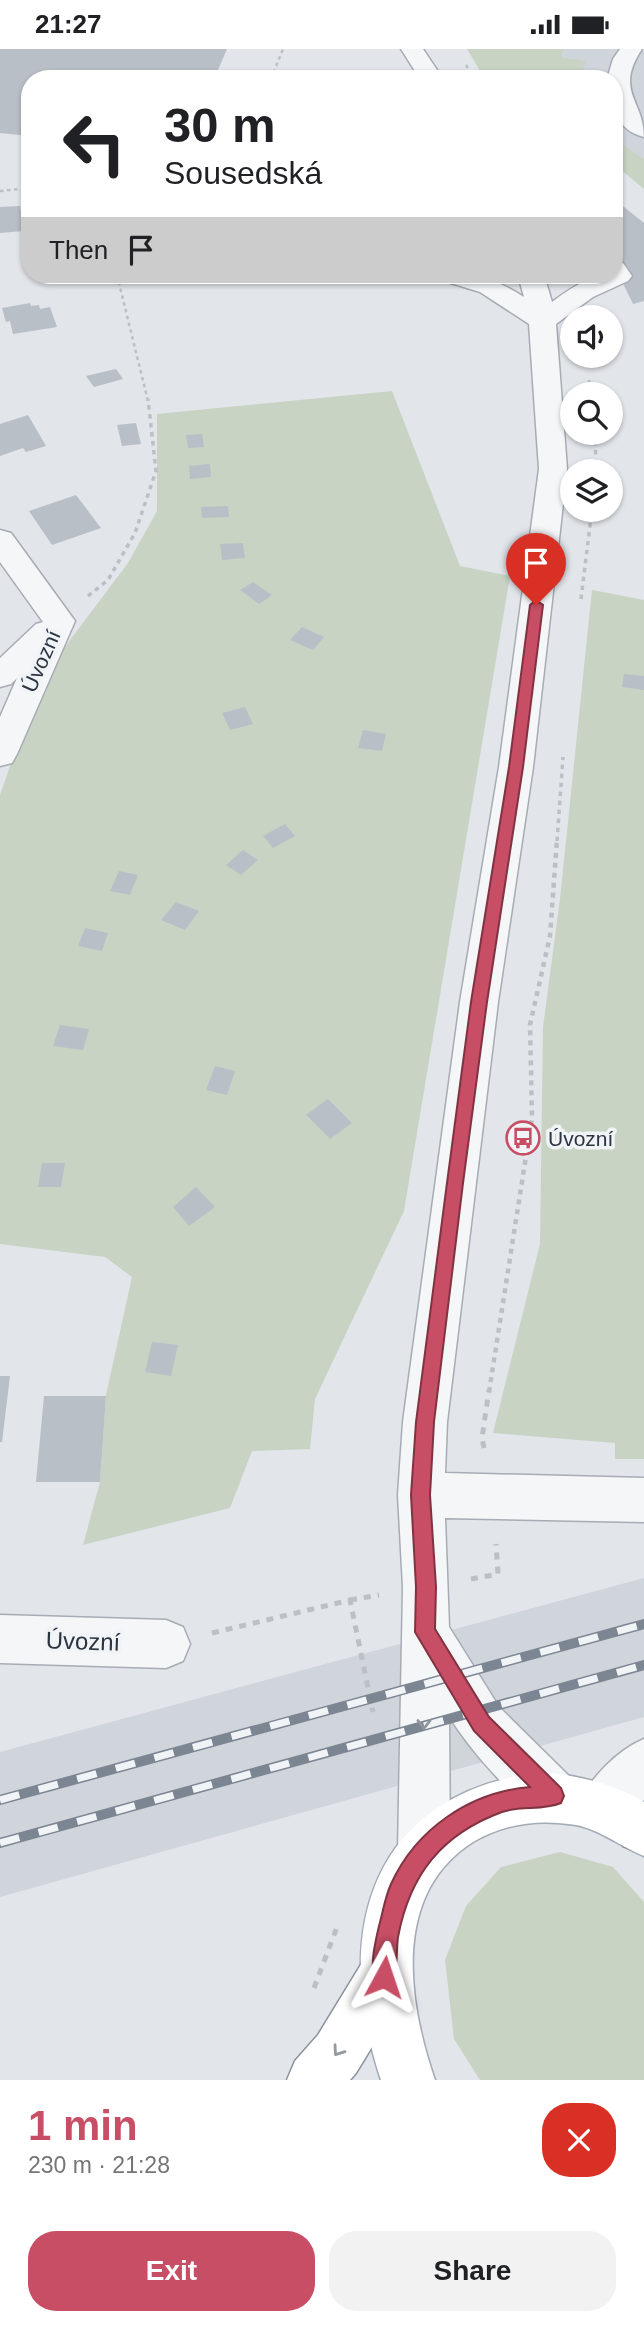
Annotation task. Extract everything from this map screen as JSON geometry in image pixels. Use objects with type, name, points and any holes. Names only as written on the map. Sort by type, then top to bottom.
[{"type":"main road","points":[[408,2080],[392,2036],[384,1977],[387,1938],[399,1889],[424,1850],[462,1818],[506,1800],[553,1796],[633,1824]]},
{"type":"main road","points":[[314,2080],[337,2054],[384,1977]]},
{"type":"street","points":[[412,49],[426,70]]},
{"type":"street","points":[[619,70],[631,49]]},
{"type":"street","points":[[623,104],[644,131]]},
{"type":"street","points":[[623,136],[644,151]]},
{"type":"street","points":[[482,284],[543,321]]},
{"type":"street","points":[[424,1850],[426,1587],[421,1495],[425,1422],[479,1002],[516,767],[554,469],[543,321],[533,284]]},
{"type":"street","points":[[543,321],[584,291],[601,284]]},
{"type":"street","name":"Úvozní","points":[[0,540],[59,621],[0,754]]},
{"type":"street","points":[[0,676],[59,621]]},
{"type":"street","points":[[421,1495],[644,1500]]},
{"type":"street","points":[[425,1632],[482,1724],[553,1796]]},
{"type":"street","name":"Úvozní","points":[[0,1639],[166,1644]]},
{"type":"street","points":[[633,1824],[644,1763]]},
{"type":"path","points":[[275,70],[284,49]]},
{"type":"path","points":[[0,191],[21,189]]},
{"type":"path","points":[[59,621],[108,580],[135,533],[156,471],[149,409],[119,284]]},
{"type":"path","points":[[580,610],[590,522]]},
{"type":"path","points":[[498,1574],[494,1497],[482,1438],[532,1118],[530,1024],[550,936],[564,745]]},
{"type":"path","points":[[166,1644],[350,1600],[375,1720]]},
{"type":"path","points":[[311,1995],[338,1924]]},
{"type":"shaded area","points":[[540,49],[644,49],[644,159],[623,144],[623,70],[582,70],[585,61],[561,57]]},
{"type":"shaded area","points":[[644,1578],[644,1717],[0,1897],[0,1752]]},
{"type":"green space","points":[[467,49],[564,49],[561,57],[586,61],[583,70],[480,70]]},
{"type":"green space","points":[[623,144],[644,159],[644,189],[623,172]]},
{"type":"green space","points":[[392,391],[460,566],[510,576],[404,1211],[315,1399],[310,1449],[252,1451],[230,1508],[83,1545],[100,1482],[106,1395],[132,1277],[105,1257],[0,1244],[0,795],[40,680],[128,563],[157,511],[157,414]]},
{"type":"green space","points":[[592,590],[644,600],[644,1459],[615,1459],[615,1443],[493,1433],[540,1244],[543,1027],[560,899]]},
{"type":"green space","points":[[560,1852],[613,1867],[644,1902],[644,2080],[480,2080],[454,2039],[445,1960],[466,1906],[501,1867]]},
{"type":"building","points":[[0,49],[227,49],[218,70],[21,70],[21,135],[0,133]]},
{"type":"building","points":[[20,206],[21,231],[0,233],[0,207]]},
{"type":"building","points":[[623,206],[644,223],[644,301],[633,304],[623,283]]},
{"type":"building","points":[[30,303],[31,306],[39,305],[40,309],[50,307],[57,327],[13,334],[10,321],[6,322],[2,308]]},
{"type":"building","points":[[116,369],[123,379],[94,387],[86,376]]},
{"type":"building","points":[[28,415],[46,446],[26,452],[23,448],[0,456],[0,424]]},
{"type":"building","points":[[136,423],[141,444],[122,446],[117,425]]},
{"type":"building","points":[[202,434],[204,447],[188,448],[186,435]]},
{"type":"building","points":[[210,464],[211,477],[190,479],[189,466]]},
{"type":"building","points":[[76,495],[101,528],[52,545],[29,511]]},
{"type":"building","points":[[228,506],[229,517],[202,518],[201,507]]},
{"type":"building","points":[[243,543],[245,558],[222,560],[220,544]]},
{"type":"building","points":[[253,582],[272,595],[259,604],[240,590]]},
{"type":"building","points":[[302,627],[324,637],[313,650],[290,640]]},
{"type":"building","points":[[624,674],[644,676],[644,690],[622,687]]},
{"type":"building","points":[[245,707],[253,724],[230,730],[222,713]]},
{"type":"building","points":[[363,730],[386,734],[382,751],[358,748]]},
{"type":"building","points":[[285,824],[295,836],[273,848],[263,836]]},
{"type":"building","points":[[243,850],[258,860],[241,875],[226,865]]},
{"type":"building","points":[[119,871],[138,875],[130,895],[110,891]]},
{"type":"building","points":[[176,902],[199,911],[185,930],[161,920]]},
{"type":"building","points":[[85,928],[108,933],[102,951],[78,946]]},
{"type":"building","points":[[60,1025],[89,1029],[83,1050],[53,1046]]},
{"type":"building","points":[[215,1066],[235,1071],[227,1095],[206,1090]]},
{"type":"building","points":[[328,1099],[352,1123],[330,1139],[306,1115]]},
{"type":"building","points":[[42,1163],[65,1163],[61,1187],[38,1187]]},
{"type":"building","points":[[196,1187],[215,1207],[189,1226],[173,1207]]},
{"type":"building","points":[[152,1342],[178,1345],[171,1376],[145,1372]]},
{"type":"building","points":[[0,1376],[10,1376],[2,1442],[0,1442]]},
{"type":"building","points":[[44,1396],[106,1396],[100,1482],[36,1482]]},
{"type":"railway","points":[[0,1800],[644,1624]]},
{"type":"railway","points":[[0,1843],[644,1665]]},
{"type":"place","name":"Úvozní","points":[[523,1138]]},
{"type":"route","points":[[384,1977],[387,1938],[399,1889],[424,1850],[462,1818],[506,1800],[553,1796],[482,1724],[425,1632],[426,1587],[421,1495],[425,1422],[455,1183],[479,1002],[516,767],[536,605]]}]
